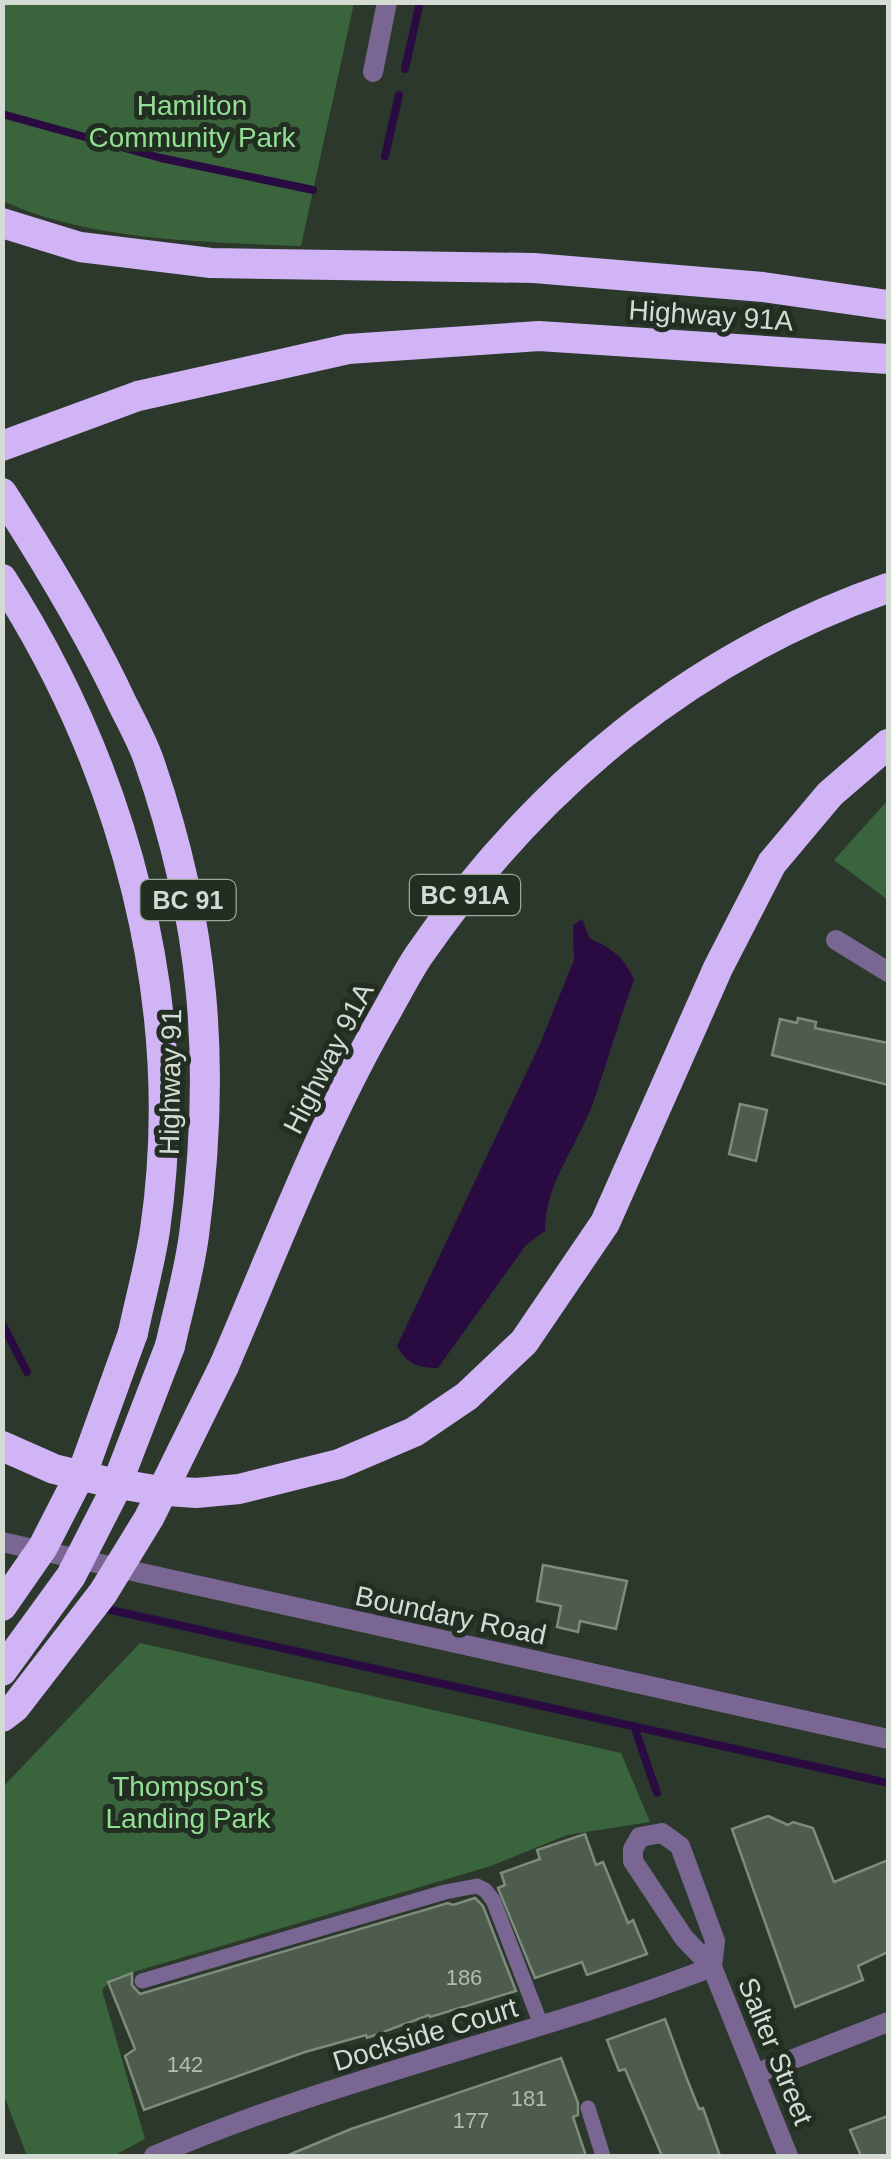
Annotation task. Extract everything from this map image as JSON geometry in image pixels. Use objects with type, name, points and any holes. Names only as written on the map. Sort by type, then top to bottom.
[{"type":"highway","points":[[2,223],[80,247],[211,262],[534,268],[763,287],[888,305]]},
{"type":"highway","name":"Highway 91A","points":[[2,446],[138,396],[348,350],[539,336],[888,359]]},
{"type":"highway","name":"Highway 91","points":[[2,493],[42,553],[94,646],[140,740],[186,884],[204,1000],[206,1115],[194,1238],[170,1346],[113,1494],[71,1576],[2,1671]]},
{"type":"highway","name":"Highway 91","points":[[2,580],[60,680],[100,770],[130,861],[155,986],[163,1114],[155,1230],[133,1333],[86,1463],[43,1548],[2,1606]]},
{"type":"highway","name":"Highway 91A","points":[[2,1717],[15,1707],[103,1594],[149,1518],[224,1366],[353,1072],[418,957],[505,843],[597,752],[707,673],[829,608],[888,588]]},
{"type":"highway","points":[[2,1446],[54,1469],[108,1482],[196,1493],[225,1490],[285,1480],[339,1464],[414,1432],[467,1396],[524,1342],[605,1223],[718,968],[772,862],[830,794],[888,744]]},
{"type":"street","points":[[373,72],[387,2]]},
{"type":"street","points":[[836,940],[888,972]]},
{"type":"street","name":"Boundary Road","points":[[2,1542],[888,1739]]},
{"type":"street","name":"Salter Street","points":[[712,1967],[715,1941],[680,1846],[662,1833],[640,1837],[633,1849],[638,1872],[684,1938],[712,1967],[788,2156]]},
{"type":"street","name":"Dockside Court","points":[[154,2156],[232,2122],[542,2027],[712,1967]]},
{"type":"street","points":[[756,2074],[888,2022]]},
{"type":"lane","points":[[142,1981],[340,1921],[477,1886],[493,1900],[542,2027]]},
{"type":"lane","points":[[588,2108],[604,2156]]},
{"type":"green space","name":"Hamilton Community Park","points":[[3,2],[354,3],[301,246],[188,241],[110,232],[37,214],[3,201]]},
{"type":"green space","points":[[888,800],[888,900],[834,860]]},
{"type":"green space","name":"Thompson's Landing Park","points":[[140,1643],[621,1753],[650,1822],[567,1835],[491,1866],[113,1978],[102,1990],[145,2139],[113,2156],[27,2156],[3,2093],[3,1787]]},
{"type":"shaded area","points":[[582,919],[590,939],[617,955],[634,980],[594,1100],[551,1196],[545,1231],[526,1245],[438,1368],[419,1366],[409,1361],[397,1346],[540,1044],[574,960],[573,925]]},
{"type":"building","points":[[798,1018],[816,1022],[815,1028],[888,1043],[888,1085],[772,1055],[780,1019],[797,1023]]},
{"type":"building","points":[[740,1104],[767,1110],[756,1161],[729,1154]]},
{"type":"building","points":[[543,1565],[627,1581],[616,1629],[580,1621],[578,1632],[557,1627],[561,1606],[537,1601]]},
{"type":"building","points":[[768,1816],[788,1825],[793,1822],[813,1828],[834,1882],[888,1860],[888,1952],[858,1966],[863,1980],[795,2007],[732,1829]]},
{"type":"building","points":[[585,1834],[596,1865],[603,1862],[628,1923],[633,1920],[647,1954],[587,1975],[582,1962],[535,1978],[498,1888],[505,1885],[501,1873],[540,1859],[537,1850]]},
{"type":"building","points":[[475,1898],[483,1906],[516,1991],[429,2015],[367,2038],[366,2035],[305,2052],[144,2110],[125,2056],[135,2049],[108,1982],[132,1973],[132,1985],[140,1994]]},
{"type":"building","points":[[665,2019],[720,2156],[662,2156],[625,2069],[619,2071],[607,2040]]},
{"type":"building","points":[[561,2058],[578,2103],[578,2115],[573,2117],[586,2156],[286,2156],[351,2129]]},
{"type":"building","points":[[888,2116],[888,2156],[861,2156],[850,2130]]},
{"type":"waterway","points":[[405,69],[420,2]]},
{"type":"waterway","points":[[385,156],[399,95]]},
{"type":"waterway","points":[[2,114],[161,158],[313,190]]},
{"type":"waterway","points":[[2,1323],[27,1372]]},
{"type":"waterway","points":[[102,1608],[888,1783]]},
{"type":"waterway","points":[[634,1726],[657,1793]]}]
